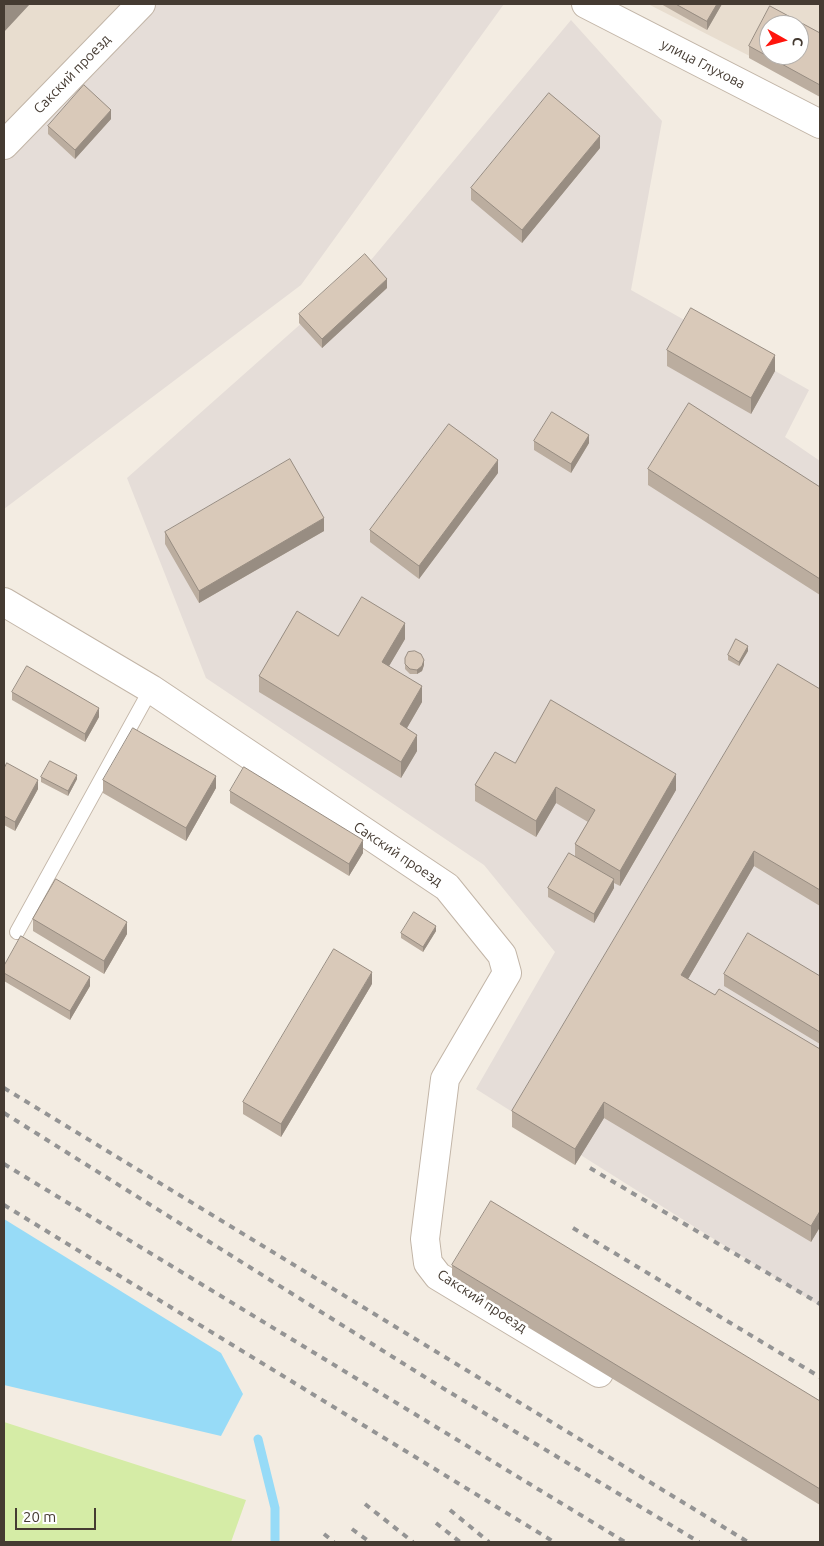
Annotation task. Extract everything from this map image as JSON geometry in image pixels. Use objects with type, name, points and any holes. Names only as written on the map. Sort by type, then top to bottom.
[{"type":"street","name":"Сакский проезд","points":[[4,145],[141,4]]},
{"type":"street","name":"улица Глухова","points":[[588,5],[820,124]]},
{"type":"street","name":"Сакский проезд","points":[[4,602],[151,689],[447,887],[502,955],[507,972],[444,1079],[425,1240],[428,1263],[438,1276],[599,1373]]},
{"type":"lane","points":[[18,932],[151,689]]},
{"type":"shaded area","points":[[4,4],[122,4],[4,131]]},
{"type":"shaded area","points":[[154,4],[504,4],[301,285],[4,509],[4,157]]},
{"type":"shaded area","points":[[648,4],[820,4],[820,92],[767,65],[809,65],[809,15],[759,15],[759,61]]},
{"type":"shaded area","points":[[571,20],[662,121],[631,290],[809,390],[785,437],[820,461],[820,1306],[476,1089],[555,952],[484,865],[206,678],[127,478],[366,266]]},
{"type":"green space","points":[[4,1422],[246,1500],[231,1542],[4,1542]]},
{"type":"water","points":[[4,1219],[221,1353],[243,1394],[221,1436],[4,1385]]},
{"type":"building","points":[[676,4],[717,4],[707,21]]},
{"type":"building","points":[[770,6],[787,15],[765,15]]},
{"type":"building","points":[[759,27],[759,51],[749,46]]},
{"type":"building","points":[[809,27],[820,33],[820,85],[784,65],[809,65]]},
{"type":"building","points":[[84,85],[111,110],[75,150],[48,126]]},
{"type":"building","points":[[549,93],[600,136],[522,230],[471,188]]},
{"type":"building","points":[[365,254],[387,279],[322,339],[299,314]]},
{"type":"building","points":[[691,308],[775,355],[751,398],[667,350]]},
{"type":"building","points":[[689,403],[820,487],[820,579],[648,469]]},
{"type":"building","points":[[552,412],[589,435],[571,464],[534,441]]},
{"type":"building","points":[[449,424],[498,460],[419,566],[370,530]]},
{"type":"building","points":[[290,459],[324,518],[199,591],[165,532]]},
{"type":"building","points":[[362,597],[405,623],[382,662],[422,686],[400,724],[417,735],[401,762],[259,676],[297,611],[338,636]]},
{"type":"building","points":[[736,639],[748,646],[739,662],[728,655]]},
{"type":"building","points":[[415,651],[421,654],[424,660],[422,666],[417,670],[410,669],[405,664],[408,652]]},
{"type":"building","points":[[778,664],[820,689],[820,890],[754,851],[681,975],[715,995],[719,989],[820,1049],[820,1211],[811,1226],[604,1102],[575,1149],[512,1111]]},
{"type":"building","points":[[27,666],[99,708],[85,734],[12,692]]},
{"type":"building","points":[[551,700],[676,774],[620,871],[575,844],[595,810],[556,787],[536,821],[475,785],[495,752],[515,763]]},
{"type":"building","points":[[133,728],[216,776],[186,828],[103,780]]},
{"type":"building","points":[[50,761],[77,775],[68,791],[41,777]]},
{"type":"building","points":[[7,763],[38,780],[15,822],[4,816],[4,769]]},
{"type":"building","points":[[244,767],[363,840],[349,864],[230,791]]},
{"type":"building","points":[[569,853],[614,879],[594,914],[548,888]]},
{"type":"building","points":[[56,879],[127,922],[104,961],[33,919]]},
{"type":"building","points":[[414,912],[436,926],[423,947],[401,933]]},
{"type":"building","points":[[748,933],[820,976],[820,1032],[724,974]]},
{"type":"building","points":[[21,936],[90,977],[70,1011],[4,973],[4,966]]},
{"type":"building","points":[[334,949],[372,972],[281,1124],[243,1102]]},
{"type":"building","points":[[491,1201],[820,1401],[820,1489],[452,1265]]},
{"type":"waterway","points":[[258,1439],[275,1508],[275,1542]]},
{"type":"railway","points":[[4,1088],[748,1542]]},
{"type":"railway","points":[[4,1113],[436,1384],[699,1542]]},
{"type":"railway","points":[[4,1164],[625,1542]]},
{"type":"railway","points":[[590,1168],[820,1304]]},
{"type":"railway","points":[[4,1205],[554,1542]]},
{"type":"railway","points":[[573,1228],[820,1377]]},
{"type":"railway","points":[[365,1504],[413,1542]]},
{"type":"railway","points":[[450,1510],[489,1542]]},
{"type":"railway","points":[[436,1523],[460,1542]]},
{"type":"railway","points":[[352,1529],[370,1542]]},
{"type":"railway","points":[[324,1534],[334,1542]]}]
